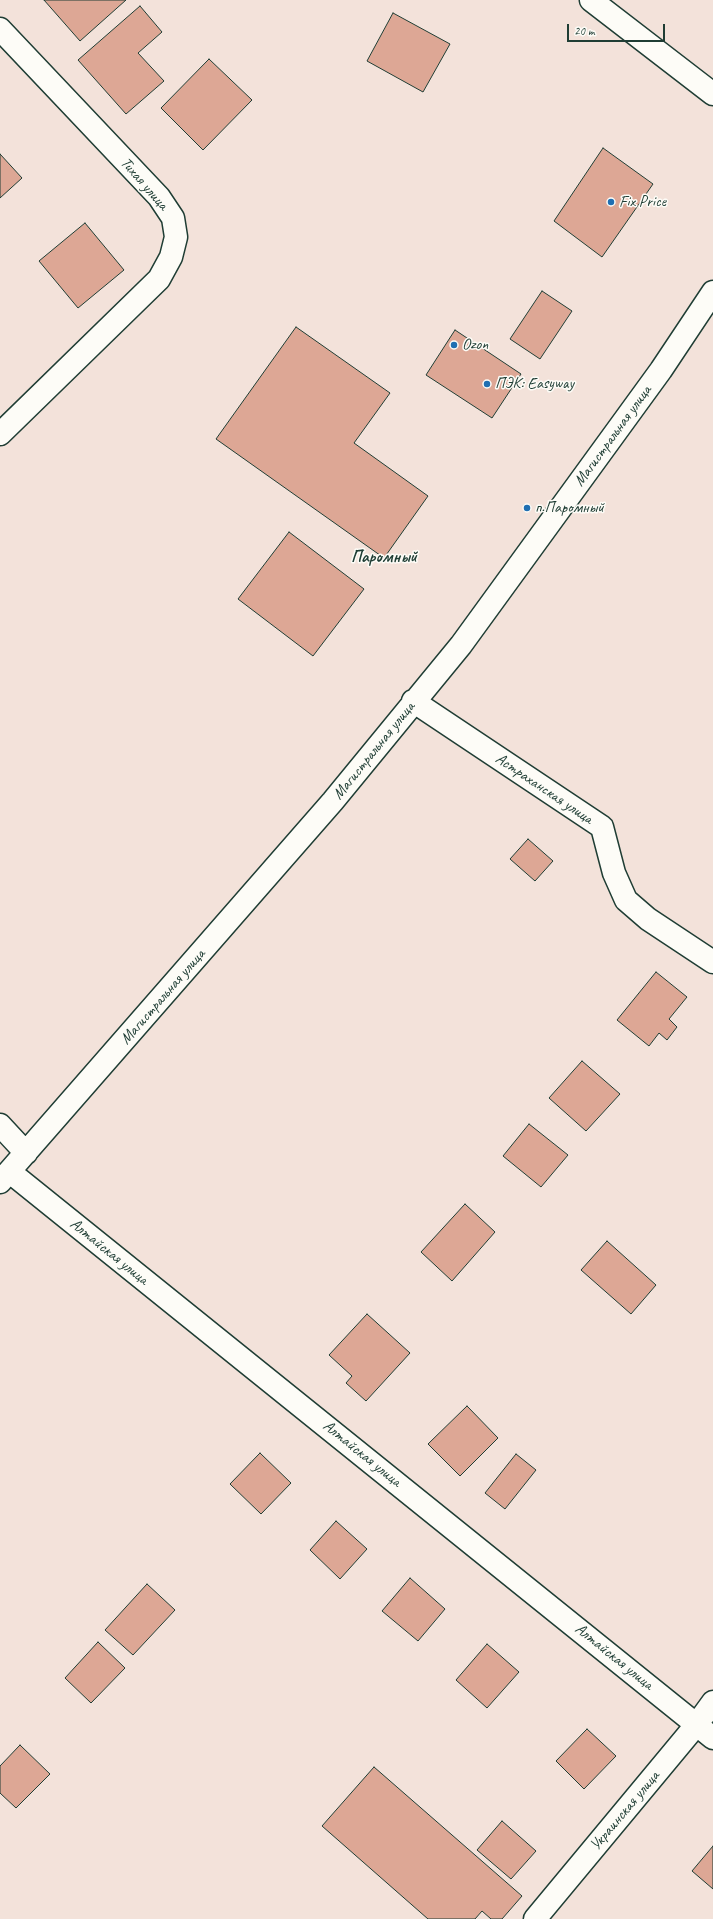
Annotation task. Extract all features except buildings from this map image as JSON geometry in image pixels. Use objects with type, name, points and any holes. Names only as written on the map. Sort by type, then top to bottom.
[{"type":"street","points":[[591,0],[713,94]]},
{"type":"street","name":"Тихая улица","points":[[0,29],[159,198],[173,218],[176,237],[171,258],[159,279],[0,434]]},
{"type":"street","name":"Магистральная улица","points":[[5,1177],[333,801],[465,638],[661,370],[713,292]]},
{"type":"street","name":"Астраханская улица","points":[[413,701],[602,827],[614,873],[626,900],[648,919],[713,962]]},
{"type":"street","points":[[0,1125],[26,1153]]},
{"type":"street","name":"Алтайская улица","points":[[5,1177],[705,1731]]},
{"type":"street","name":"Украинская улица","points":[[535,1919],[705,1731],[713,1702]]},
{"type":"place","name":"Fix Price","points":[[611,202]]},
{"type":"place","name":"Ozon","points":[[454,345]]},
{"type":"place","name":"ПЭК: Easyway","points":[[487,384]]},
{"type":"place","name":"п.Паромный","points":[[527,508]]},
{"type":"district","name":"Паромный","points":[[384,558]]}]
